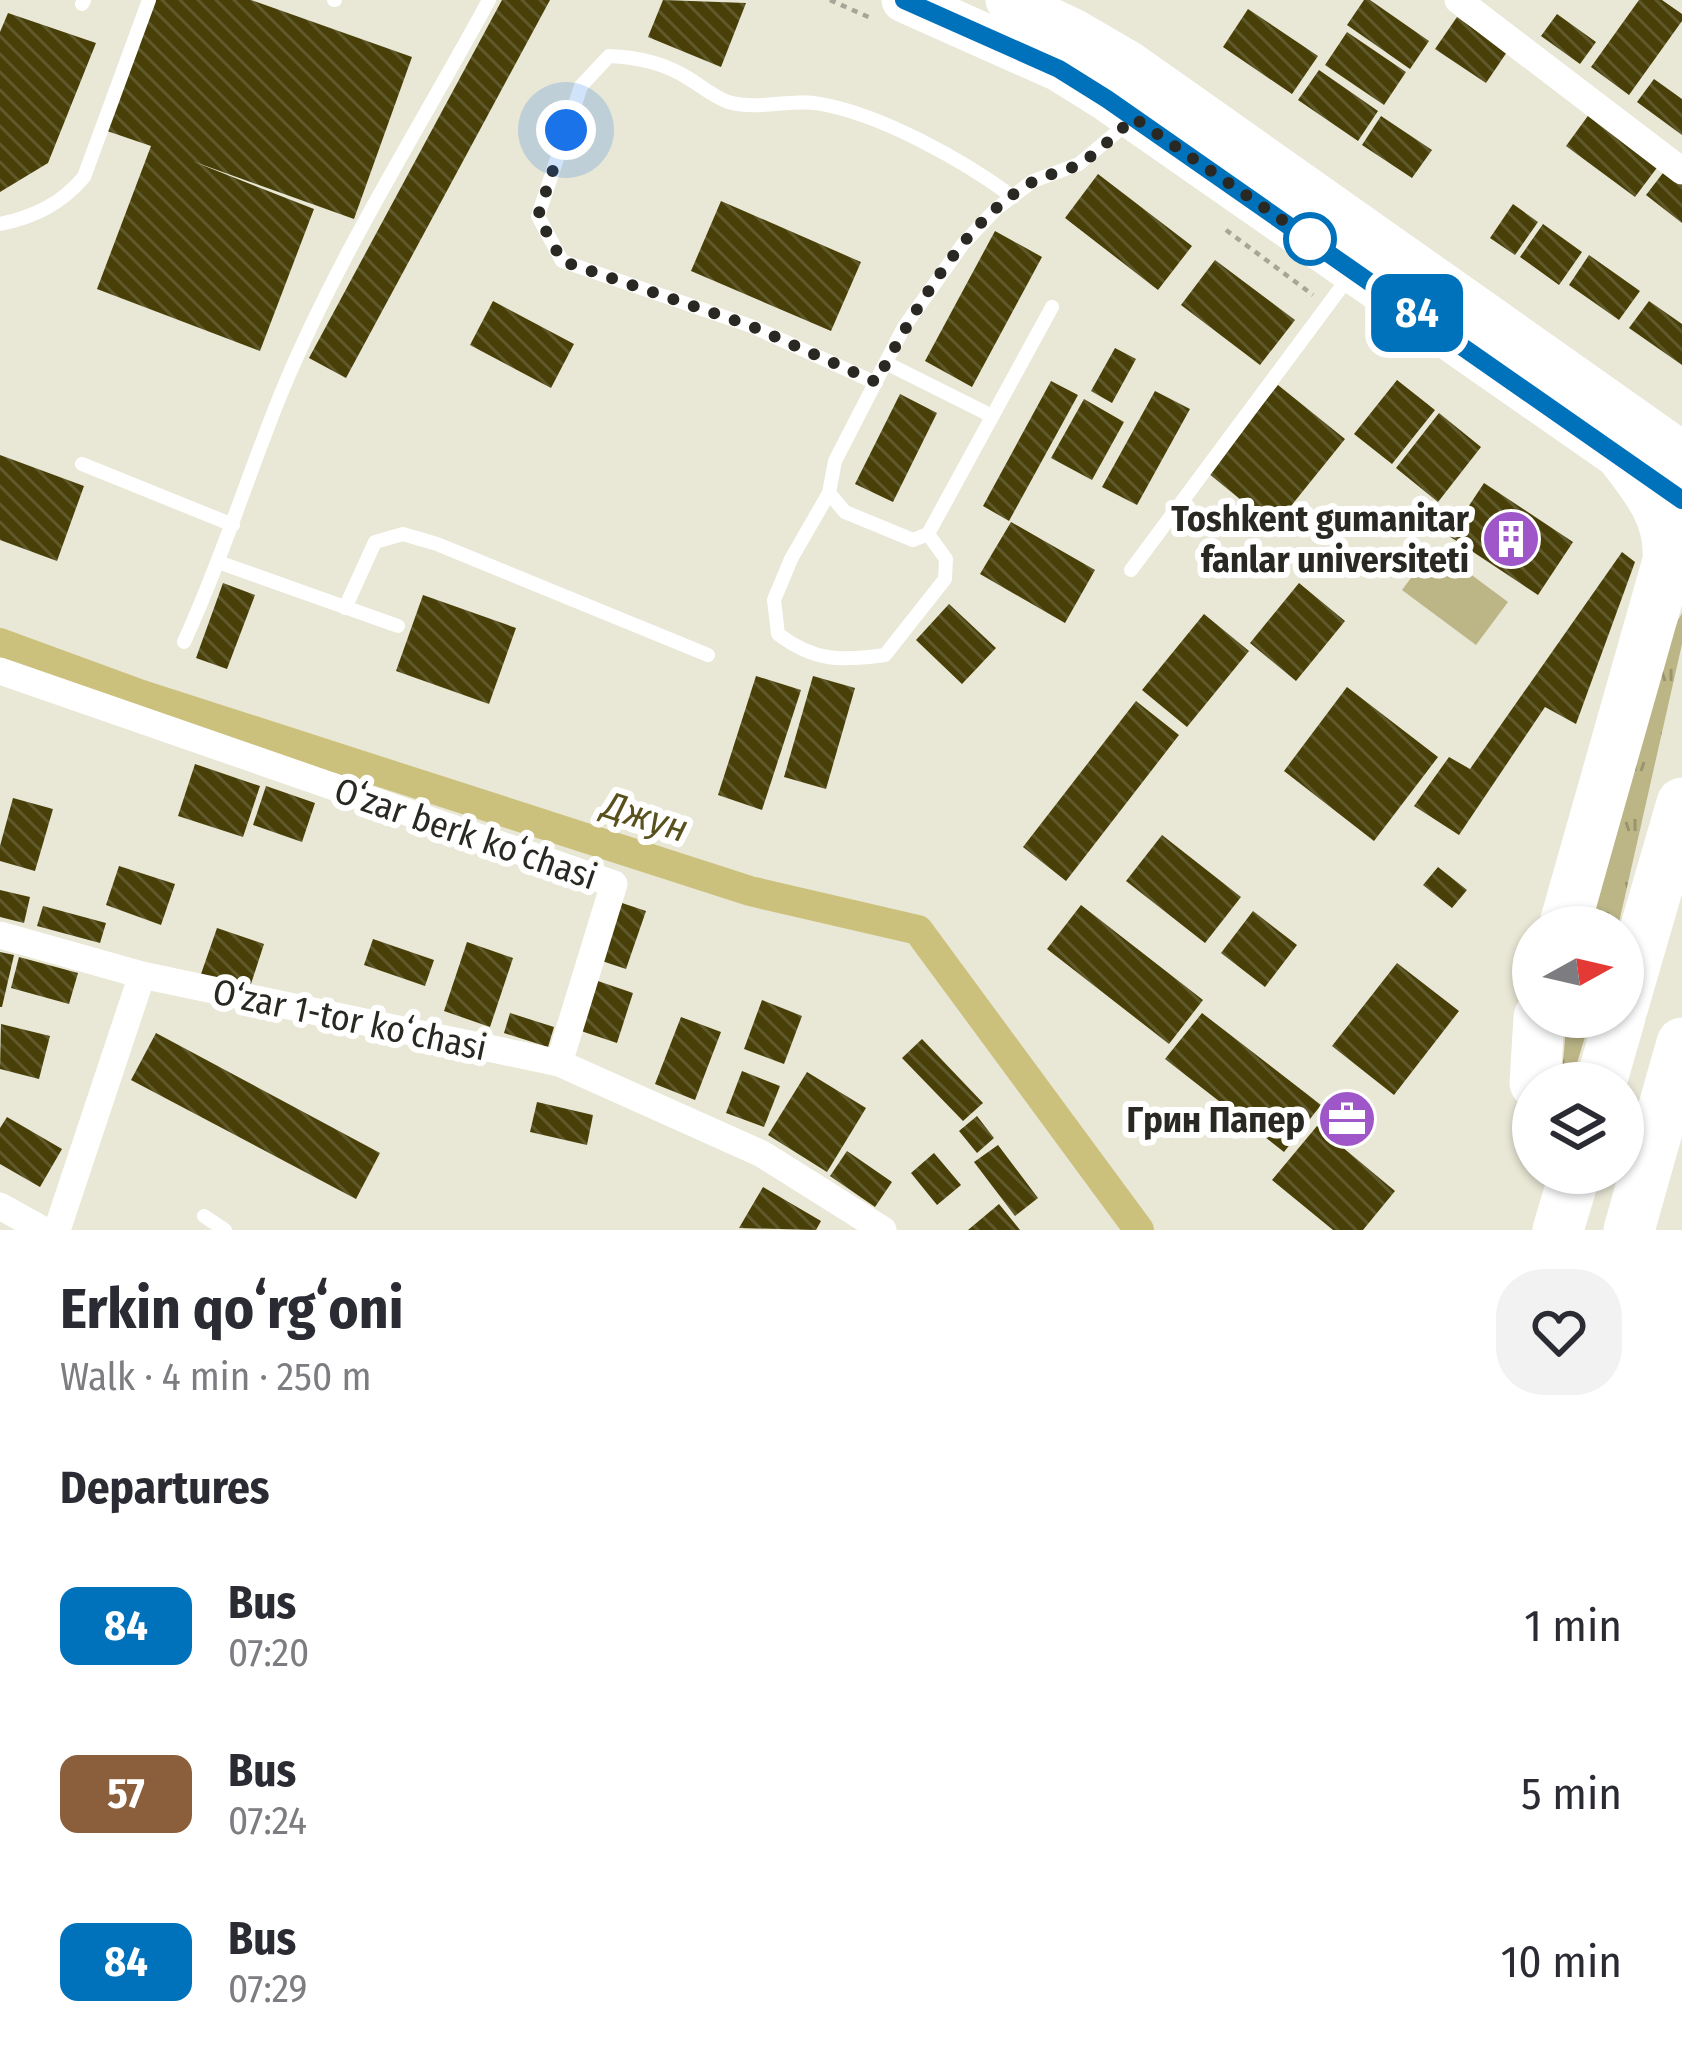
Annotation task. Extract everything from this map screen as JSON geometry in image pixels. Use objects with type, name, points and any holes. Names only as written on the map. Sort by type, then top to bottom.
[{"type":"highway","points":[[1570,906],[1668,561],[1662,515],[1623,457]]},
{"type":"highway","points":[[1644,934],[1682,803]]},
{"type":"highway","points":[[1629,1230],[1682,1043]]},
{"type":"highway","points":[[1642,1230],[1682,1187]]},
{"type":"highway","points":[[1550,1194],[1558,1230]]},
{"type":"highway","points":[[1558,1230],[1569,1194]]},
{"type":"main road","points":[[904,0],[1012,12],[1127,63],[1682,454]]},
{"type":"main road","points":[[1012,12],[1059,69],[1682,500]]},
{"type":"street","points":[[1458,0],[1682,171]]},
{"type":"street","name":"Oʻzar berk koʻchasi","points":[[0,671],[614,884],[559,1063]]},
{"type":"street","name":"O‘zar 1-tor koʻchasi","points":[[0,935],[142,976],[559,1063]]},
{"type":"street","points":[[57,1230],[142,976]]},
{"type":"street","points":[[559,1063],[762,1154],[883,1230]]},
{"type":"street","points":[[0,1206],[43,1230]]},
{"type":"lane","points":[[0,224],[29,218],[68,196],[84,177],[149,0]]},
{"type":"lane","points":[[184,642],[220,563],[280,395],[345,256],[489,0]]},
{"type":"lane","points":[[876,382],[751,326],[562,261],[538,216],[581,86],[609,56],[638,57],[683,75],[723,100],[751,107],[818,103],[876,122],[983,175],[1013,197]]},
{"type":"lane","points":[[928,534],[946,559],[945,579],[885,655],[843,661],[800,650],[778,634],[774,600],[791,559],[829,493],[835,461],[904,328],[963,244],[1013,197],[1033,181],[1079,164],[1134,118]]},
{"type":"lane","points":[[1130,570],[1354,270]]},
{"type":"lane","points":[[829,493],[845,512],[913,540],[928,534],[1052,307]]},
{"type":"lane","points":[[886,363],[992,416]]},
{"type":"lane","points":[[82,464],[233,525]]},
{"type":"lane","points":[[345,608],[376,542],[404,534],[708,655]]},
{"type":"lane","points":[[220,563],[398,626]]},
{"type":"lane","points":[[204,1216],[225,1230]]},
{"type":"green space","points":[[1434,547],[1508,602],[1476,645],[1402,590]]},
{"type":"green space","points":[[1682,613],[1682,644],[1623,906],[1597,906],[1673,630]]},
{"type":"green space","points":[[1565,1038],[1585,1038],[1577,1062],[1563,1062]]},
{"type":"building","points":[[154,0],[251,0],[412,57],[354,219],[192,161],[314,209],[260,351],[97,289],[151,146],[107,131]]},
{"type":"building","points":[[502,0],[550,0],[346,378],[309,358]]},
{"type":"building","points":[[663,0],[746,3],[721,67],[648,37]]},
{"type":"building","points":[[1364,0],[1429,41],[1410,69],[1347,25]]},
{"type":"building","points":[[1639,0],[1662,0],[1682,14],[1682,21],[1629,95],[1591,67]]},
{"type":"building","points":[[1248,9],[1318,56],[1292,94],[1223,47]]},
{"type":"building","points":[[8,13],[96,43],[48,163],[0,192],[0,32]]},
{"type":"building","points":[[1557,14],[1596,42],[1580,64],[1541,36]]},
{"type":"building","points":[[1457,17],[1507,52],[1486,83],[1435,49]]},
{"type":"building","points":[[1347,32],[1406,72],[1384,105],[1325,65]]},
{"type":"building","points":[[1319,70],[1378,111],[1358,141],[1298,100]]},
{"type":"building","points":[[1654,79],[1682,99],[1682,135],[1637,102]]},
{"type":"building","points":[[1590,113],[1659,165],[1635,197],[1566,146]]},
{"type":"building","points":[[1381,116],[1432,150],[1412,178],[1362,145]]},
{"type":"building","points":[[1666,169],[1682,182],[1682,223],[1646,195]]},
{"type":"building","points":[[1098,174],[1192,246],[1158,290],[1065,218]]},
{"type":"building","points":[[721,201],[861,262],[831,331],[691,271]]},
{"type":"building","points":[[1513,204],[1538,222],[1515,255],[1490,238]]},
{"type":"building","points":[[1543,224],[1582,252],[1559,285],[1520,257]]},
{"type":"building","points":[[995,231],[1042,257],[972,387],[925,361]]},
{"type":"building","points":[[1589,255],[1640,291],[1619,320],[1569,285]]},
{"type":"building","points":[[1215,260],[1295,320],[1260,365],[1181,305]]},
{"type":"building","points":[[493,301],[574,344],[551,388],[470,345]]},
{"type":"building","points":[[1649,301],[1682,324],[1682,365],[1629,328]]},
{"type":"building","points":[[1115,348],[1136,359],[1112,403],[1091,391]]},
{"type":"building","points":[[1397,380],[1435,410],[1392,464],[1354,434]]},
{"type":"building","points":[[1051,381],[1078,395],[1009,521],[983,506]]},
{"type":"building","points":[[1278,385],[1345,439],[1274,527],[1208,473]]},
{"type":"building","points":[[1155,391],[1190,409],[1137,505],[1102,487]]},
{"type":"building","points":[[900,394],[937,413],[893,502],[855,484]]},
{"type":"building","points":[[1084,399],[1124,422],[1092,480],[1051,458]]},
{"type":"building","points":[[1439,413],[1481,447],[1438,502],[1396,468]]},
{"type":"building","points":[[0,455],[84,486],[57,561],[0,540]]},
{"type":"building","name":"Toshkent gumanitar fanlar universiteti","points":[[1484,483],[1573,542],[1538,595],[1449,536]]},
{"type":"building","points":[[1011,522],[1095,570],[1065,623],[980,574]]},
{"type":"building","points":[[1622,552],[1635,562],[1576,724],[1545,707],[1459,835],[1414,806],[1449,757],[1470,769]]},
{"type":"building","points":[[223,583],[255,595],[227,669],[196,658]]},
{"type":"building","points":[[1299,583],[1345,621],[1296,681],[1250,643]]},
{"type":"building","points":[[423,595],[516,628],[489,704],[396,671]]},
{"type":"building","points":[[949,604],[996,648],[962,684],[916,640]]},
{"type":"building","points":[[1204,614],[1249,651],[1187,727],[1142,690]]},
{"type":"building","points":[[756,676],[801,690],[762,810],[718,795]]},
{"type":"building","points":[[813,676],[855,688],[826,789],[784,777]]},
{"type":"building","points":[[1347,687],[1438,757],[1374,841],[1284,771]]},
{"type":"building","points":[[1136,701],[1179,735],[1066,881],[1023,847]]},
{"type":"building","points":[[195,764],[260,786],[243,837],[178,816]]},
{"type":"building","points":[[266,786],[315,803],[302,842],[253,825]]},
{"type":"building","points":[[13,798],[53,809],[35,871],[0,861]]},
{"type":"building","points":[[1162,835],[1241,897],[1205,943],[1126,881]]},
{"type":"building","points":[[119,866],[175,884],[161,925],[106,905]]},
{"type":"building","points":[[1438,867],[1467,890],[1452,908],[1423,885]]},
{"type":"building","points":[[0,890],[30,897],[24,923],[0,917]]},
{"type":"building","points":[[622,903],[646,911],[626,969],[602,961]]},
{"type":"building","points":[[1081,905],[1203,1000],[1169,1044],[1047,949]]},
{"type":"building","points":[[43,906],[106,923],[100,943],[37,926]]},
{"type":"building","points":[[1253,911],[1297,945],[1265,987],[1221,953]]},
{"type":"building","points":[[217,928],[264,944],[249,990],[201,974]]},
{"type":"building","points":[[373,939],[434,960],[425,986],[364,965]]},
{"type":"building","points":[[467,942],[513,958],[490,1027],[444,1011]]},
{"type":"building","points":[[0,952],[14,955],[2,1007],[0,1007]]},
{"type":"building","points":[[19,957],[78,973],[69,1004],[11,988]]},
{"type":"building","points":[[1397,963],[1459,1011],[1394,1095],[1332,1046]]},
{"type":"building","points":[[592,979],[633,993],[617,1043],[575,1029]]},
{"type":"building","points":[[762,1000],[802,1016],[784,1064],[744,1049]]},
{"type":"building","points":[[510,1013],[554,1027],[548,1047],[504,1033]]},
{"type":"building","points":[[1202,1013],[1321,1105],[1284,1152],[1165,1059]]},
{"type":"building","points":[[681,1017],[721,1032],[695,1100],[655,1084]]},
{"type":"building","points":[[1,1024],[50,1036],[39,1079],[0,1069]]},
{"type":"building","points":[[156,1033],[380,1153],[356,1199],[131,1080]]},
{"type":"building","points":[[922,1039],[983,1103],[963,1121],[902,1058]]},
{"type":"building","points":[[742,1071],[780,1086],[764,1127],[726,1113]]},
{"type":"building","points":[[807,1072],[866,1108],[827,1172],[768,1135]]},
{"type":"building","points":[[537,1102],[593,1115],[587,1145],[530,1132]]},
{"type":"building","points":[[977,1116],[994,1138],[977,1153],[959,1131]]},
{"type":"building","points":[[7,1117],[62,1149],[40,1187],[0,1164],[0,1128]]},
{"type":"building","points":[[1317,1126],[1395,1191],[1363,1230],[1333,1230],[1272,1180]]},
{"type":"building","points":[[998,1145],[1038,1198],[1015,1216],[974,1162]]},
{"type":"building","points":[[847,1151],[892,1182],[875,1207],[830,1176]]},
{"type":"building","points":[[934,1153],[961,1185],[937,1205],[911,1173]]},
{"type":"building","points":[[763,1187],[821,1221],[816,1230],[739,1228]]},
{"type":"building","points":[[999,1204],[1020,1230],[968,1230]]},
{"type":"waterway","name":"Джун","points":[[0,643],[142,695],[750,891],[918,930],[1139,1230]]},
{"type":"bus line","name":"84","points":[[904,0],[1059,69],[1107,99],[1682,500]]},
{"type":"place","name":"Toshkent gumanitar fanlar universiteti","points":[[1511,539]]},
{"type":"place","name":"Грин Папер","points":[[1347,1119]]},
{"type":"route","points":[[566,130],[538,216],[562,261],[751,326],[876,382],[904,328],[963,244],[996,209],[1033,181],[1079,164],[1134,118],[1310,239]]}]
